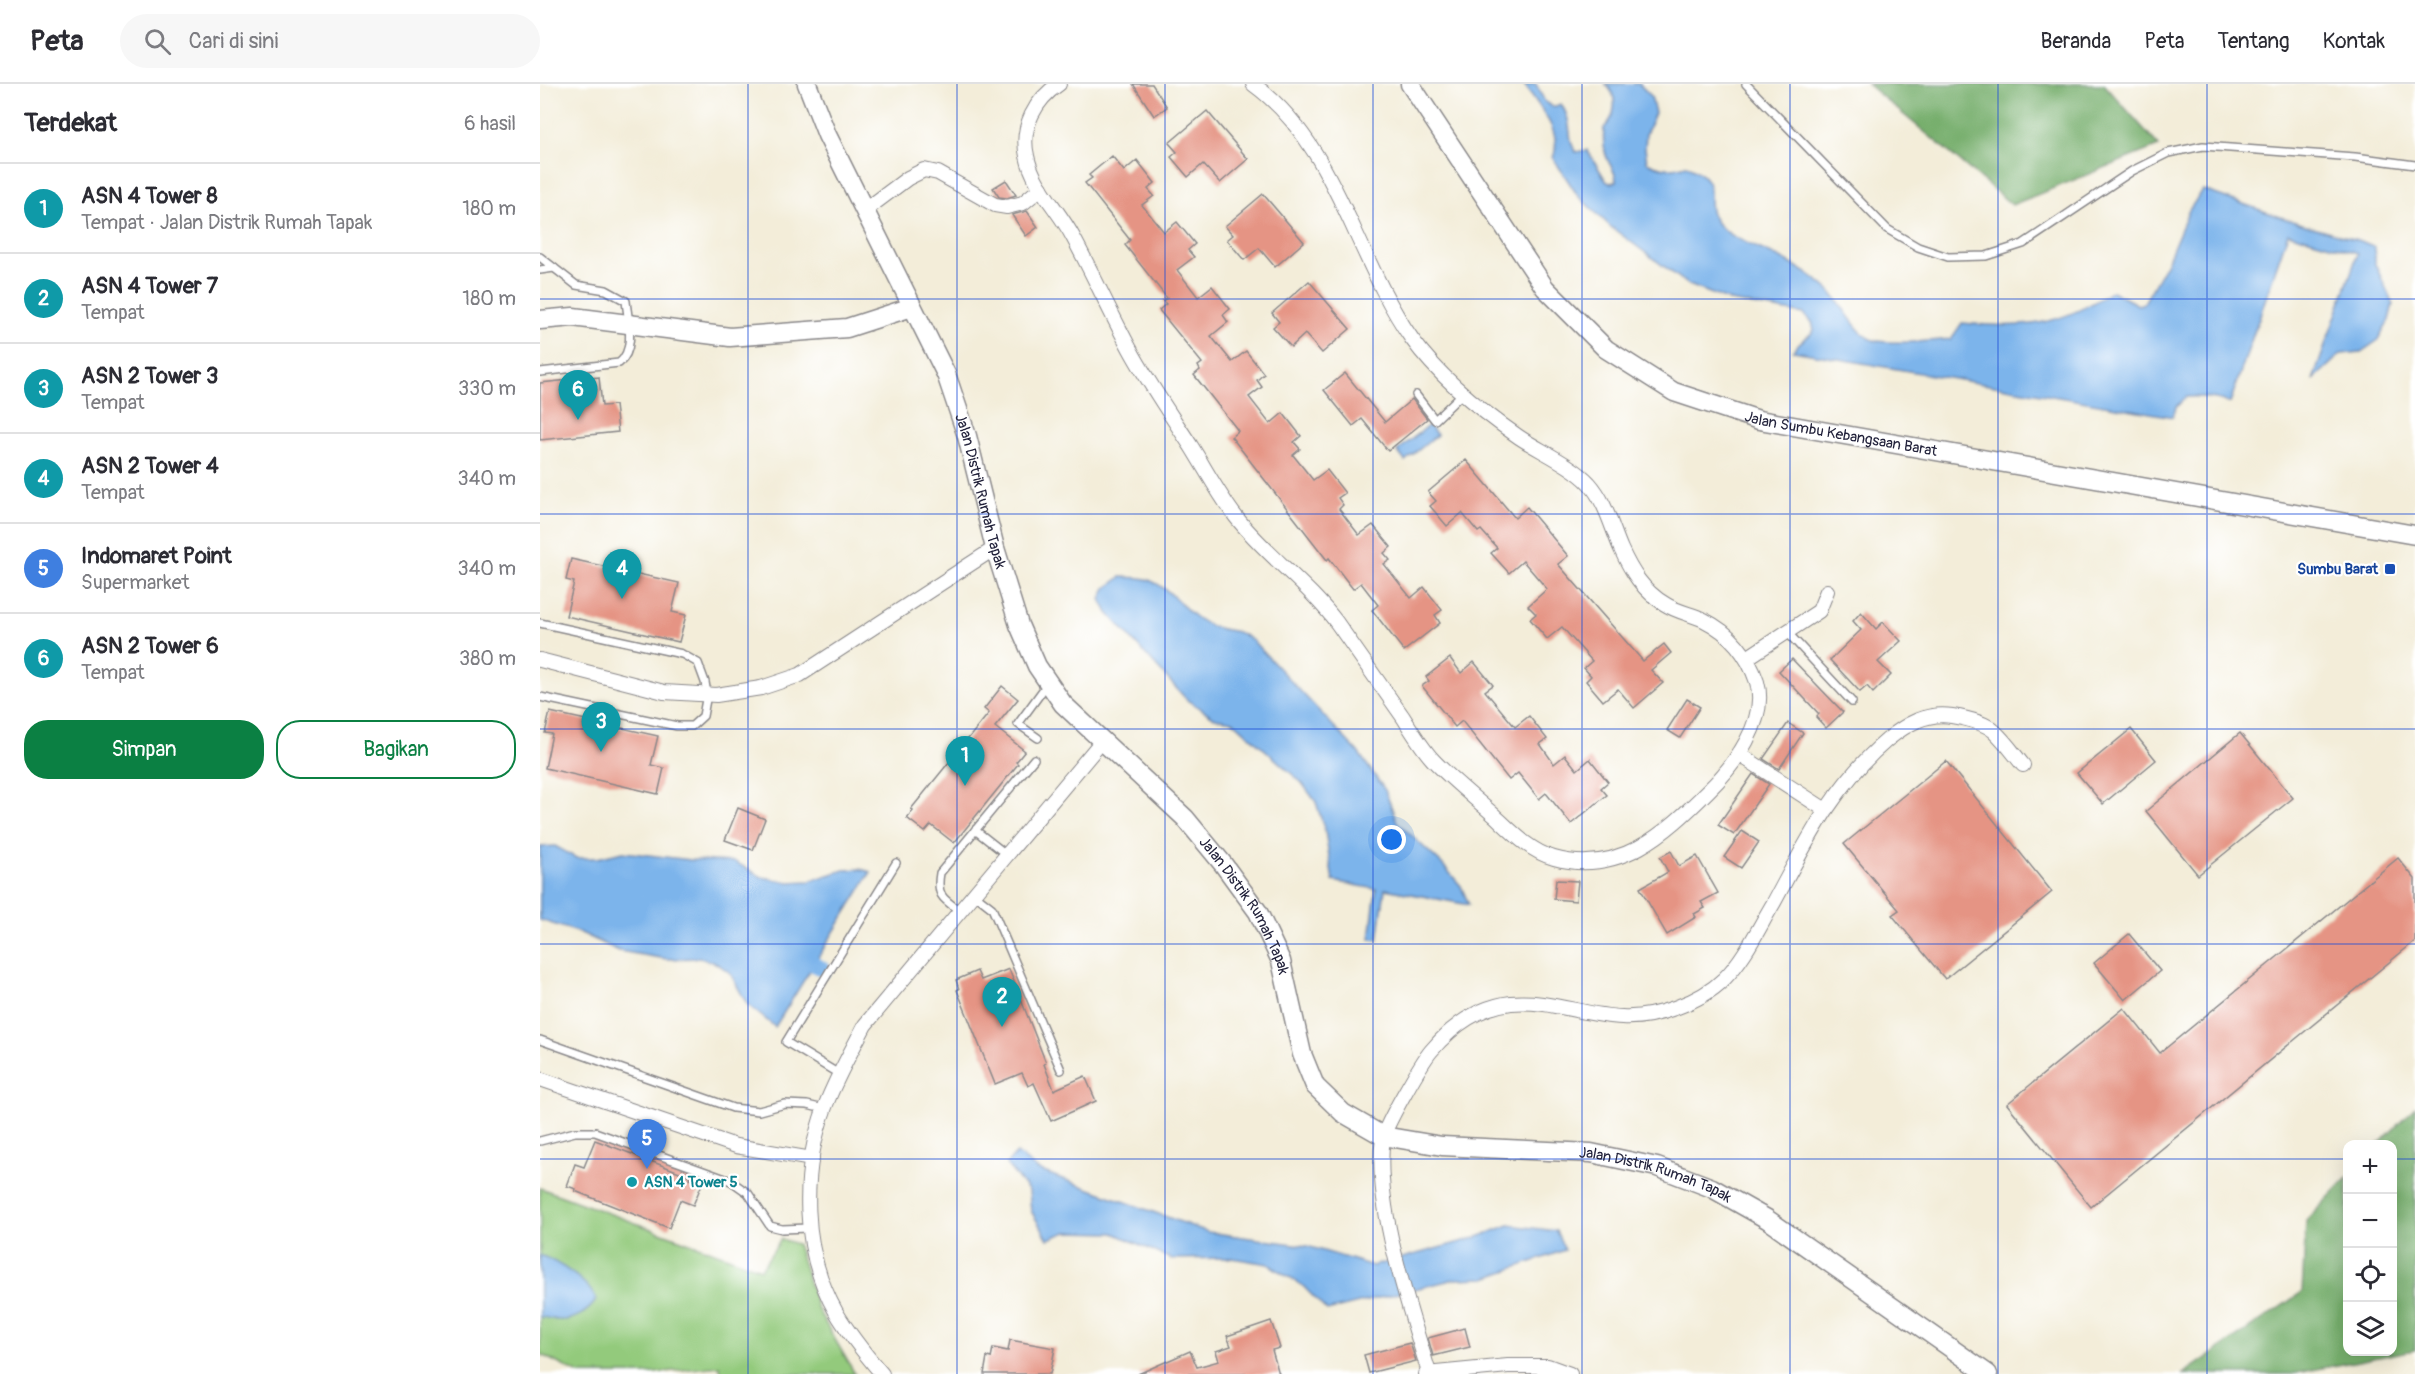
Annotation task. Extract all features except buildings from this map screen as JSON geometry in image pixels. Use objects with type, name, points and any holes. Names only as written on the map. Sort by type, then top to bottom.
[{"type":"street","name":"Jalan Distrik Rumah Tapak","points":[[807,84],[827,135],[950,384],[967,436],[995,548],[1018,625],[1037,666],[1063,704],[1185,818],[1258,912],[1281,960],[1302,1054],[1315,1086],[1343,1113],[1383,1136],[1442,1146],[1591,1153],[1658,1167],[1712,1188],[1767,1220],[1988,1374]]},
{"type":"street","points":[[1059,84],[1047,92],[1032,114],[1025,136],[1027,158],[1041,188],[1070,230],[1132,354],[1232,512],[1254,539],[1331,616],[1430,757],[1522,841],[1549,857],[1578,863],[1611,861],[1637,850],[1687,812],[1721,778],[1739,754],[1758,714],[1759,688],[1747,658],[1728,636],[1707,621],[1667,606],[1646,590],[1630,570],[1603,502],[1586,480],[1516,435],[1437,369],[1412,339],[1387,297],[1323,166],[1300,129],[1273,99],[1252,84]]},
{"type":"street","name":"Jalan Sumbu Kebangsaan Barat","points":[[1410,84],[1545,288],[1606,349],[1674,392],[1759,420],[2415,535]]},
{"type":"street","points":[[864,211],[908,178],[924,170],[938,173],[994,204],[1008,207],[1023,203],[1041,188]]},
{"type":"street","points":[[540,320],[573,317],[730,337],[847,328],[912,307]]},
{"type":"street","points":[[540,660],[664,692],[716,695],[761,688],[800,675],[995,548]]},
{"type":"street","points":[[1747,658],[1819,611],[1827,591]]},
{"type":"street","points":[[1570,1374],[1548,1366],[1508,1366],[1428,1373],[1391,1232],[1382,1181],[1383,1136],[1422,1061],[1448,1031],[1478,1012],[1512,1003],[1551,1006],[1623,1017],[1659,1013],[1691,1001],[1724,980],[1748,948],[1824,809],[1865,759],[1906,725],[1938,714],[1963,718],[1993,729],[2023,765]]},
{"type":"street","points":[[882,1374],[859,1347],[835,1311],[817,1268],[809,1228],[807,1199],[812,1159],[824,1110],[839,1074],[865,1025],[1102,741]]},
{"type":"street","points":[[1739,754],[1824,809]]},
{"type":"street","points":[[540,1078],[736,1146],[812,1159]]},
{"type":"lane","points":[[1746,84],[1887,228],[1918,247],[1948,257],[1986,256],[2023,244],[2132,171],[2168,153],[2203,146],[2355,157],[2415,165]]},
{"type":"lane","points":[[540,257],[576,285],[606,290],[626,302],[629,324],[629,346],[626,358],[619,363],[540,372]]},
{"type":"lane","points":[[540,270],[554,268]]},
{"type":"lane","points":[[1416,395],[1436,420],[1463,393]]},
{"type":"lane","points":[[540,624],[682,654],[698,663],[707,694],[703,716],[692,726],[678,726],[540,697]]},
{"type":"lane","points":[[1787,632],[1852,702]]},
{"type":"lane","points":[[1038,738],[1018,724],[1049,683]]},
{"type":"lane","points":[[960,911],[943,899],[938,885],[940,873],[1034,759]]},
{"type":"lane","points":[[975,830],[1007,855]]},
{"type":"lane","points":[[839,1074],[786,1042],[896,863]]},
{"type":"lane","points":[[974,894],[992,908],[1061,1070]]},
{"type":"lane","points":[[540,1040],[733,1108],[759,1111],[785,1104],[807,1105],[824,1110]]},
{"type":"lane","points":[[540,1141],[575,1132],[595,1132],[731,1181],[748,1193],[770,1226],[782,1229],[809,1228]]},
{"type":"green space","points":[[1867,84],[2104,84],[2159,146],[2012,205]]},
{"type":"green space","points":[[2415,1107],[2415,1350],[2397,1354],[2397,1140],[2383,1140]]},
{"type":"green space","points":[[2343,1182],[2343,1356],[2384,1356],[2292,1374],[2183,1374],[2302,1292],[2306,1221]]},
{"type":"green space","points":[[540,1188],[761,1269],[781,1239],[797,1244],[818,1310],[855,1374],[721,1374],[720,1366],[645,1374],[579,1374],[540,1354]]},
{"type":"water","points":[[1524,84],[1536,84],[1545,102],[1553,107],[1561,104],[1576,152],[1587,150],[1607,182],[1611,183],[1616,181],[1616,178],[1608,161],[1603,135],[1604,128],[1613,112],[1614,100],[1605,84],[1639,84],[1651,96],[1655,113],[1646,134],[1647,162],[1666,168],[1686,165],[1699,172],[1709,185],[1710,207],[1713,215],[1724,230],[1791,264],[1818,281],[1833,294],[1861,332],[1873,340],[1923,342],[1951,339],[1962,323],[2003,326],[2040,323],[2075,312],[2112,291],[2138,305],[2144,303],[2167,262],[2189,210],[2203,190],[2375,247],[2375,264],[2393,304],[2389,320],[2377,341],[2361,352],[2341,354],[2313,380],[2358,253],[2288,233],[2230,403],[2208,398],[2186,397],[2176,407],[2173,417],[1793,351],[1814,330],[1812,322],[1804,314],[1730,301],[1689,285],[1611,227],[1578,196],[1553,158],[1555,138],[1548,119]]},
{"type":"water","points":[[1429,425],[1437,435],[1405,461],[1397,451]]},
{"type":"water","points":[[1121,577],[1146,579],[1158,584],[1204,623],[1237,632],[1253,641],[1358,752],[1385,790],[1397,822],[1442,864],[1461,886],[1469,905],[1385,889],[1378,940],[1370,939],[1376,889],[1333,881],[1325,831],[1316,802],[1302,783],[1233,721],[1215,718],[1187,700],[1108,613],[1101,599],[1106,588]]},
{"type":"water","points":[[555,846],[576,858],[597,858],[623,852],[691,860],[735,862],[762,877],[789,882],[810,881],[844,870],[860,869],[871,872],[775,1027],[747,1004],[730,973],[718,964],[700,958],[667,959],[619,951],[581,933],[540,920],[540,847]]},
{"type":"water","points":[[1017,1153],[1038,1170],[1208,1232],[1307,1246],[1373,1266],[1475,1238],[1509,1225],[1556,1231],[1565,1250],[1486,1278],[1455,1279],[1327,1311],[1303,1286],[1268,1264],[1232,1258],[1171,1259],[1114,1233],[1067,1232],[1048,1239],[1031,1211],[1029,1191],[1006,1164]]},
{"type":"water","points":[[540,1255],[556,1262],[587,1286],[596,1300],[589,1308],[570,1319],[556,1320],[540,1317]]},
{"type":"waterway","points":[[814,964],[824,970]]},
{"type":"place","name":"ASN 2 Tower 6","points":[[578,420]]},
{"type":"place","name":"Sumbu Barat","points":[[2390,569]]},
{"type":"place","name":"ASN 2 Tower 4","points":[[622,599]]},
{"type":"place","name":"ASN 2 Tower 3","points":[[601,752]]},
{"type":"place","name":"ASN 4 Tower 8","points":[[965,786]]},
{"type":"place","name":"ASN 4 Tower 7","points":[[1002,1027]]},
{"type":"place","name":"Indomaret Point","points":[[647,1169]]},
{"type":"place","name":"ASN 4 Tower 5","points":[[632,1182]]}]
